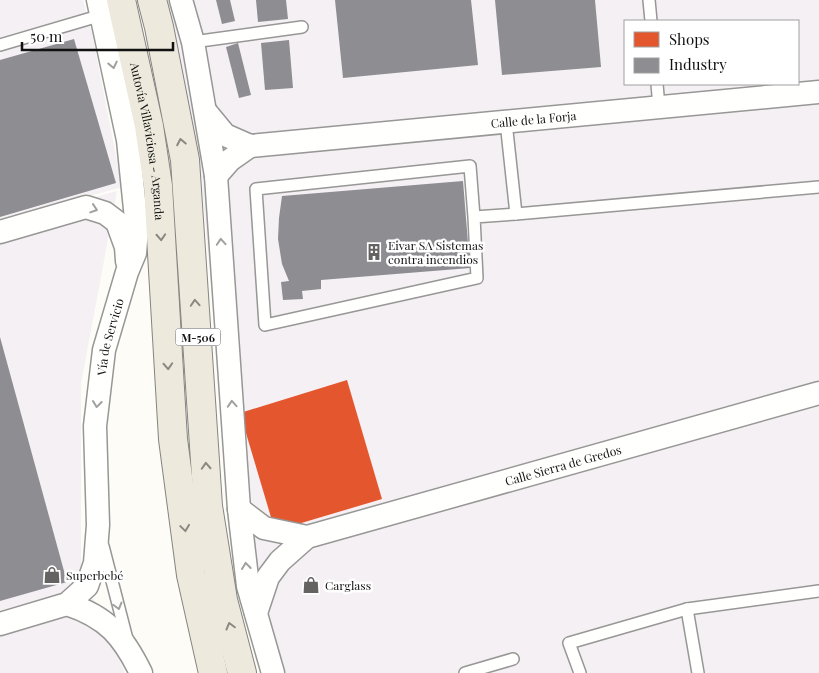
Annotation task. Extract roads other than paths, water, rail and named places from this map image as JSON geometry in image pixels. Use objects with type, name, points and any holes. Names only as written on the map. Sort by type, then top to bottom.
[{"type":"main road","name":"M-506","points":[[152,0],[185,160],[208,506],[223,600],[242,673]]},
{"type":"main road","name":"Autovía Villaviciosa - Arganda","points":[[107,5],[149,126],[158,186],[173,439],[191,575],[213,673]]},
{"type":"street","points":[[181,0],[193,42],[216,176],[239,509],[248,586],[273,673]]},
{"type":"street","name":"Vía de Servicio","points":[[98,525],[95,426],[100,379],[104,350],[127,272],[135,253],[137,229],[128,140],[107,5]]},
{"type":"street","name":"Calle de la Forja","points":[[205,111],[225,135],[250,146],[819,92]]},
{"type":"street","name":"Calle de la Forja","points":[[216,176],[230,160],[250,146]]},
{"type":"street","points":[[0,232],[86,207],[105,213],[117,222],[126,247],[127,272]]},
{"type":"street","name":"Calle Sierra de Gredos","points":[[256,613],[268,577],[280,561],[306,537],[819,393]]},
{"type":"street","name":"Calle Sierra de Gredos","points":[[239,509],[264,528],[306,537]]},
{"type":"street","points":[[0,624],[67,604],[87,586],[95,563],[98,525]]},
{"type":"street","points":[[67,604],[88,611],[112,629],[130,649]]},
{"type":"street","name":"Vía de Servicio","points":[[130,649],[141,673]]},
{"type":"lane","points":[[649,0],[651,20]]},
{"type":"lane","points":[[0,46],[107,5]]},
{"type":"lane","points":[[193,42],[302,27]]},
{"type":"lane","points":[[657,85],[659,108]]},
{"type":"lane","points":[[506,122],[516,214]]},
{"type":"lane","points":[[470,166],[474,217],[477,278],[265,325],[256,189],[470,166]]},
{"type":"lane","points":[[474,217],[819,187]]},
{"type":"lane","name":"Vía de Servicio","points":[[98,525],[130,649]]},
{"type":"lane","points":[[580,673],[569,643],[687,609],[819,591]]},
{"type":"lane","points":[[687,609],[698,673]]},
{"type":"lane","points":[[465,673],[513,659]]},
{"type":"place","name":"Eivar SA Sistemas contra incendios","points":[[374,252]]},
{"type":"place","name":"Superbebé","points":[[52,575]]},
{"type":"place","name":"Carglass","points":[[311,585]]}]
